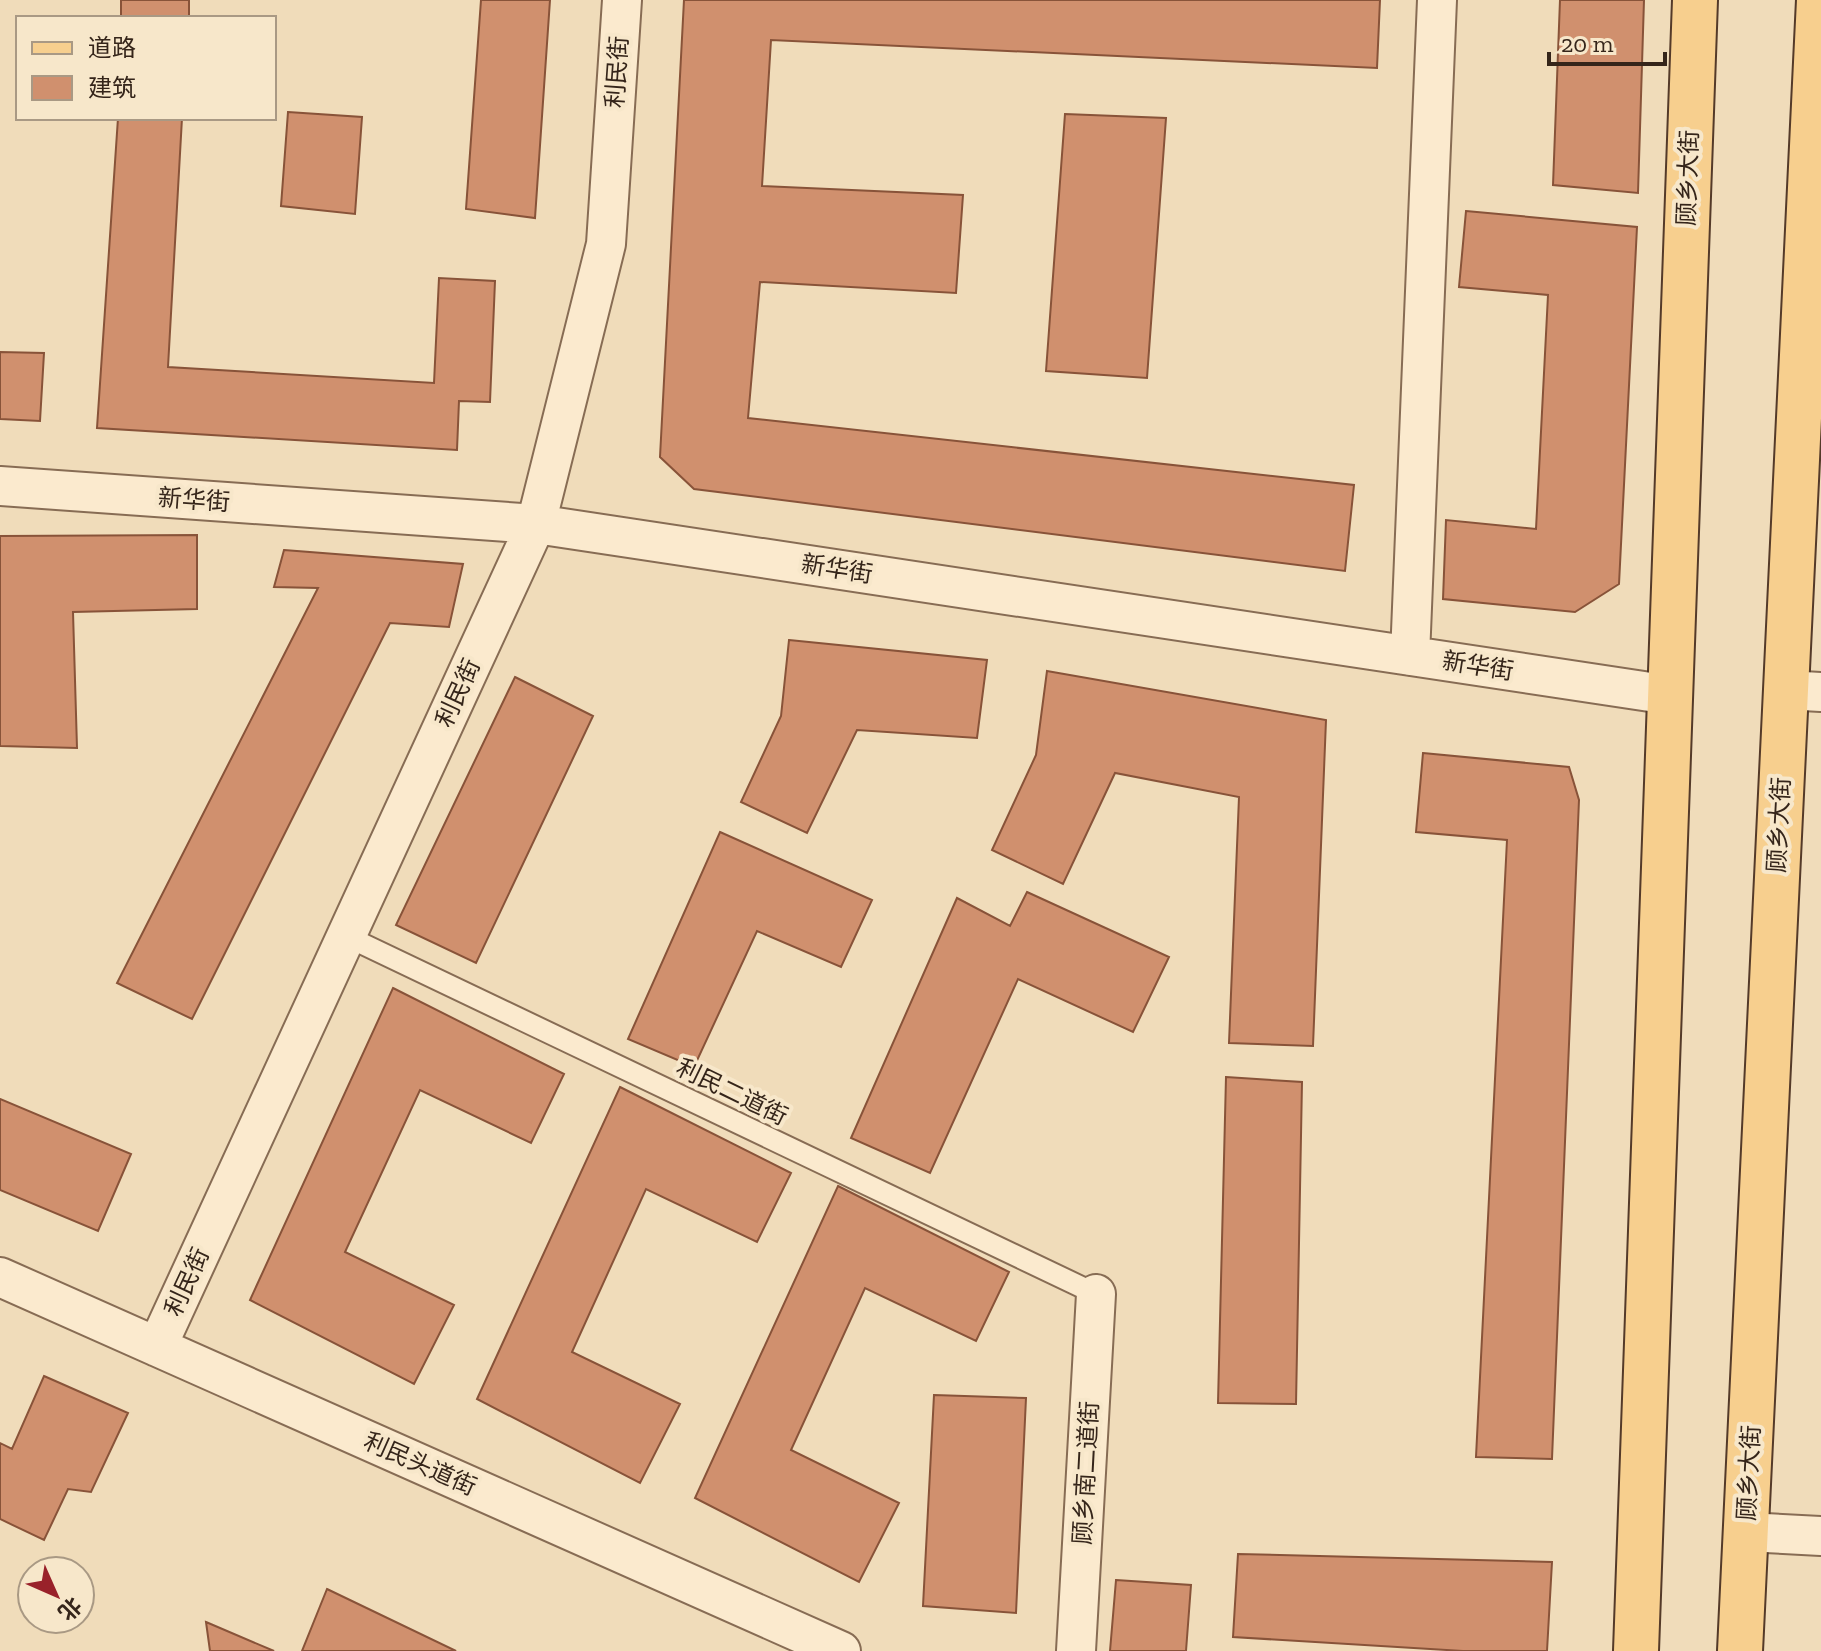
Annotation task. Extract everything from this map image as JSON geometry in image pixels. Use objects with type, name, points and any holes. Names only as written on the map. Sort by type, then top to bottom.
[{"type":"main road","name":"顾乡大街","points":[[1636,1651],[1695,0]]},
{"type":"main road","name":"顾乡大街","points":[[1740,1651],[1803,691],[1819,0]]},
{"type":"street","name":"利民街","points":[[157,1347],[536,524],[606,244],[622,0]]},
{"type":"street","points":[[1410,656],[1437,0]]},
{"type":"street","name":"新华街","points":[[0,486],[536,524],[1670,695]]},
{"type":"street","name":"利民头道街","points":[[0,1277],[841,1651]]},
{"type":"street","name":"顾乡南二道街","points":[[1076,1651],[1096,1294]]},
{"type":"street","points":[[1746,1532],[1821,1536]]},
{"type":"lane","name":"利民二道街","points":[[346,936],[1096,1294]]},
{"type":"building","points":[[121,0],[189,0],[189,16],[121,16]]},
{"type":"building","points":[[481,0],[550,0],[535,218],[466,209]]},
{"type":"building","points":[[684,0],[1380,0],[1377,68],[771,40],[762,186],[963,195],[956,293],[760,282],[748,418],[1354,485],[1345,571],[694,489],[660,457]]},
{"type":"building","points":[[1560,0],[1644,0],[1638,193],[1553,185]]},
{"type":"building","points":[[288,112],[362,117],[355,214],[281,206]]},
{"type":"building","points":[[1065,114],[1166,118],[1147,378],[1046,371]]},
{"type":"building","points":[[118,120],[182,120],[168,367],[434,383],[439,278],[495,281],[490,402],[459,401],[457,450],[97,428]]},
{"type":"building","points":[[1466,211],[1637,227],[1619,584],[1575,612],[1443,599],[1446,520],[1536,529],[1548,295],[1459,287]]},
{"type":"building","points":[[0,352],[44,353],[40,421],[0,419]]},
{"type":"building","points":[[197,535],[197,609],[73,612],[77,748],[0,746],[0,536]]},
{"type":"building","points":[[284,550],[463,564],[449,627],[390,623],[192,1019],[117,983],[318,588],[274,587]]},
{"type":"building","points":[[789,640],[987,660],[977,738],[857,730],[807,833],[741,802],[781,716]]},
{"type":"building","points":[[1047,671],[1326,720],[1313,1046],[1229,1043],[1239,797],[1115,773],[1063,884],[992,850],[1036,755]]},
{"type":"building","points":[[515,677],[593,716],[476,963],[396,925]]},
{"type":"building","points":[[1423,753],[1569,767],[1579,800],[1552,1459],[1476,1457],[1507,840],[1416,832]]},
{"type":"building","points":[[720,832],[872,900],[841,967],[757,931],[694,1067],[628,1039]]},
{"type":"building","points":[[1027,892],[1169,957],[1133,1032],[1018,979],[930,1173],[851,1138],[957,898],[1010,926]]},
{"type":"building","points":[[393,988],[564,1074],[531,1143],[420,1090],[345,1252],[454,1305],[414,1384],[250,1300]]},
{"type":"building","points":[[1226,1077],[1302,1082],[1296,1404],[1218,1403]]},
{"type":"building","points":[[620,1087],[791,1173],[757,1242],[646,1189],[572,1352],[680,1404],[640,1483],[477,1399]]},
{"type":"building","points":[[0,1099],[131,1154],[98,1231],[0,1190]]},
{"type":"building","points":[[838,1186],[1009,1272],[976,1341],[865,1288],[791,1450],[899,1503],[859,1582],[695,1498]]},
{"type":"building","points":[[44,1376],[128,1413],[91,1492],[68,1489],[44,1540],[0,1519],[0,1443],[12,1449]]},
{"type":"building","points":[[934,1395],[1026,1398],[1016,1613],[923,1606]]},
{"type":"building","points":[[1238,1554],[1552,1562],[1547,1651],[1463,1651],[1233,1637]]},
{"type":"building","points":[[1116,1580],[1191,1585],[1186,1651],[1110,1651]]},
{"type":"building","points":[[327,1589],[456,1651],[302,1651]]},
{"type":"building","points":[[206,1622],[274,1651],[210,1651]]}]
